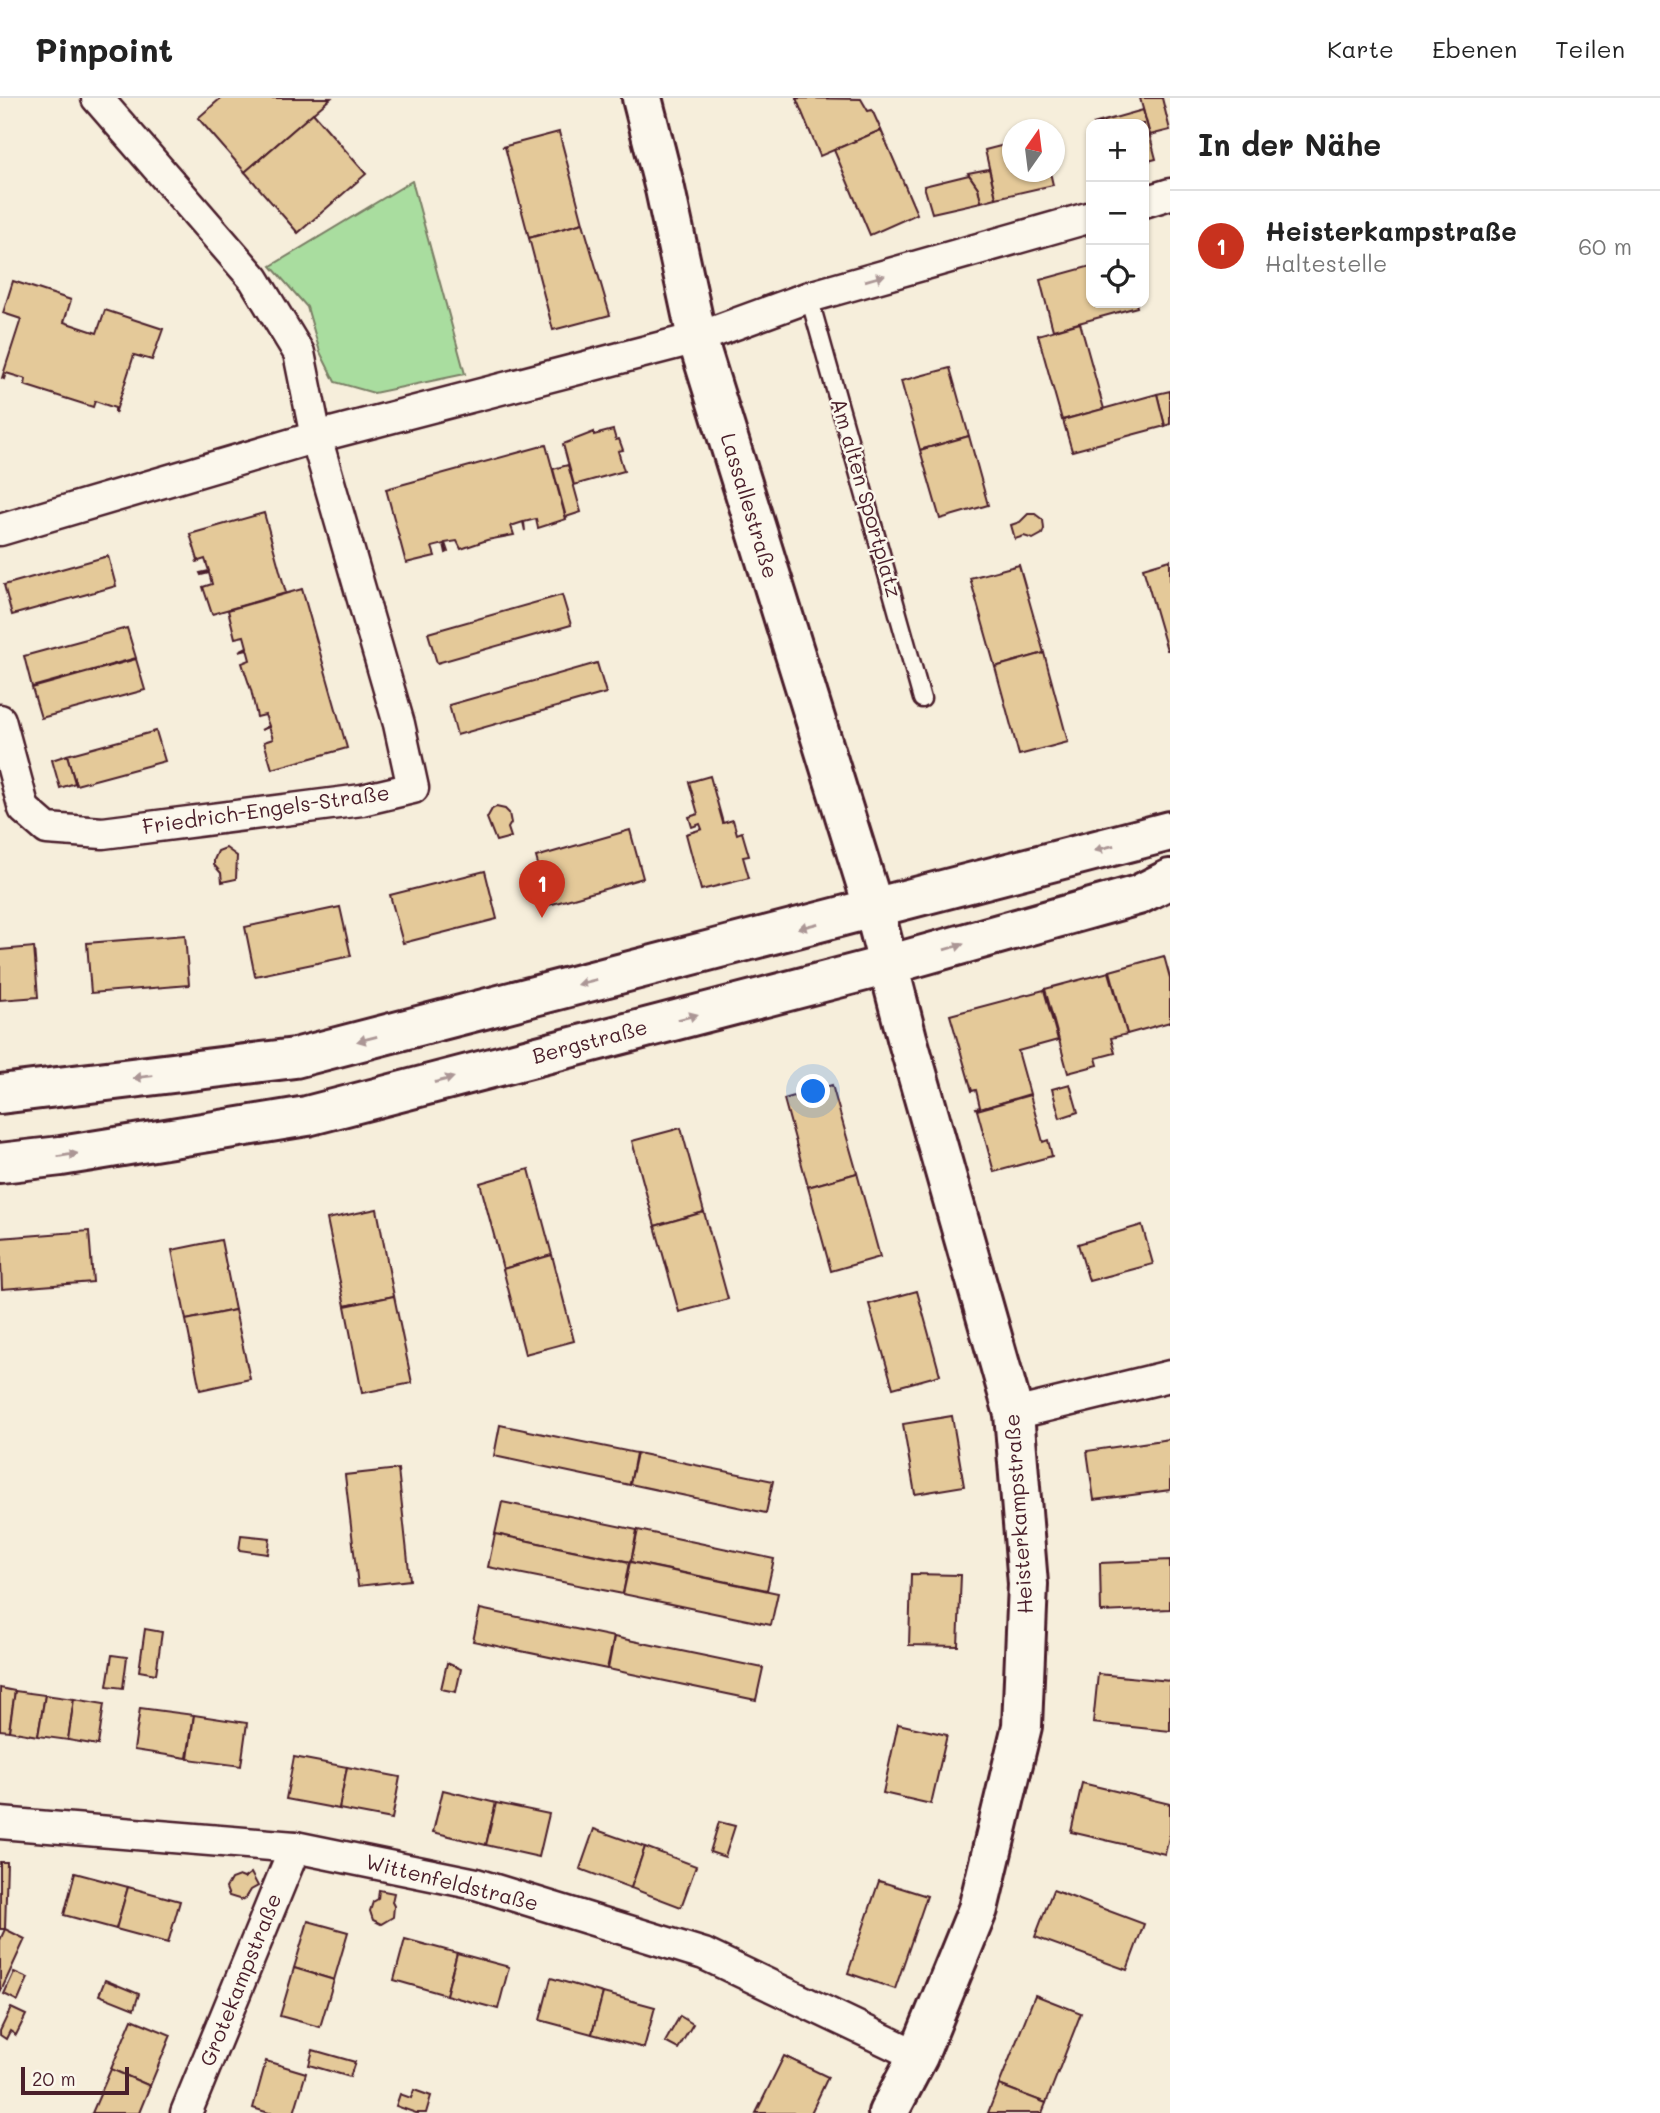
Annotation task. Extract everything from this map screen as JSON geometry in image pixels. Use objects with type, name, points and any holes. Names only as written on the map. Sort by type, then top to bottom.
[{"type":"main road","name":"Lassallestraße","points":[[642,98],[697,338],[874,909]]},
{"type":"main road","points":[[0,1094],[295,1058],[1170,831]]},
{"type":"main road","name":"Bergstraße","points":[[0,1163],[61,1156],[307,1116],[888,965],[1138,895],[1170,879]]},
{"type":"main road","name":"Heisterkampstraße","points":[[874,909],[1014,1414],[1028,1584],[1022,1726],[978,1909],[918,2056],[888,2113]]},
{"type":"street","name":"Friedrich-Engels-Straße","points":[[0,720],[24,809],[47,829],[103,833],[362,800],[412,788],[399,724],[316,436],[299,354],[254,279],[97,98]]},
{"type":"street","points":[[1149,200],[1170,194]]},
{"type":"street","points":[[0,530],[316,436],[697,338],[809,297],[1086,217]]},
{"type":"street","points":[[1014,1414],[1170,1376]]},
{"type":"street","name":"Wittenfeldstraße","points":[[0,1823],[295,1847],[476,1884],[704,1954],[918,2056]]},
{"type":"street","name":"Grotekampstraße","points":[[186,2113],[295,1847]]},
{"type":"lane","name":"Am alten Sportplatz","points":[[809,297],[922,699]]},
{"type":"green space","points":[[412,181],[465,374],[374,393],[335,382],[320,352],[307,307],[271,266]]},
{"type":"building","points":[[221,98],[331,98],[245,172],[198,118]]},
{"type":"building","points":[[796,98],[861,99],[868,111],[872,110],[881,130],[820,156]]},
{"type":"building","points":[[1140,98],[1162,98],[1170,130],[1150,135],[1149,119],[1146,119]]},
{"type":"building","points":[[1143,110],[1145,119],[1111,119]]},
{"type":"building","points":[[313,113],[366,174],[298,233],[245,172]]},
{"type":"building","points":[[881,130],[917,214],[870,235],[834,150]]},
{"type":"building","points":[[559,132],[583,223],[529,238],[505,147],[502,147]]},
{"type":"building","points":[[1149,133],[1156,159],[1149,161]]},
{"type":"building","points":[[1002,146],[1002,182],[1052,182],[1053,185],[996,198],[985,150]]},
{"type":"building","points":[[989,169],[996,198],[981,202],[978,188],[968,173]]},
{"type":"building","points":[[969,175],[978,188],[981,202],[932,213],[924,186]]},
{"type":"building","points":[[583,223],[610,315],[553,330],[529,238]]},
{"type":"building","points":[[1086,267],[1086,308],[1133,308],[1053,330],[1040,280]]},
{"type":"building","points":[[13,281],[71,300],[64,322],[97,333],[105,310],[163,329],[152,360],[134,355],[115,414],[115,408],[95,401],[93,407],[27,386],[26,379],[6,373],[4,379],[2,378],[21,319],[3,313]]},
{"type":"building","points":[[1080,323],[1104,409],[1062,420],[1038,335]]},
{"type":"building","points":[[950,368],[969,436],[920,450],[901,381]]},
{"type":"building","points":[[1170,391],[1170,424],[1165,426],[1157,394]]},
{"type":"building","points":[[1157,394],[1165,426],[1072,451],[1063,420]]},
{"type":"building","points":[[613,430],[623,450],[618,451],[624,471],[574,485],[563,444],[594,432],[594,435]]},
{"type":"building","points":[[969,436],[988,505],[940,519],[920,450]]},
{"type":"building","points":[[546,445],[566,519],[538,528],[536,519],[524,522],[525,531],[523,522],[511,526],[514,535],[461,549],[457,541],[445,543],[448,552],[446,553],[444,544],[432,547],[435,556],[406,563],[386,489]]},
{"type":"building","points":[[568,465],[581,512],[566,517],[553,469]]},
{"type":"building","points":[[264,513],[286,593],[212,614],[203,587],[212,584],[209,573],[200,573],[209,571],[205,559],[196,562],[198,560],[190,534]]},
{"type":"building","points":[[1028,514],[1035,514],[1043,520],[1042,534],[1033,539],[1024,536],[1015,539],[1011,525],[1020,522]]},
{"type":"building","points":[[108,556],[116,586],[12,615],[4,585]]},
{"type":"building","points":[[1170,560],[1170,650],[1167,650],[1143,568]]},
{"type":"building","points":[[1019,565],[1044,653],[995,667],[970,578]]},
{"type":"building","points":[[302,589],[347,748],[272,769],[264,742],[273,739],[269,727],[261,730],[269,726],[265,715],[257,717],[242,663],[250,660],[247,649],[239,651],[247,647],[244,636],[235,638],[228,610]]},
{"type":"building","points":[[562,595],[571,625],[437,663],[428,633]]},
{"type":"building","points":[[127,628],[136,658],[32,687],[24,656]]},
{"type":"building","points":[[1044,653],[1068,742],[1019,755],[995,667]]},
{"type":"building","points":[[136,659],[145,690],[41,718],[32,688]]},
{"type":"building","points":[[597,663],[606,693],[457,735],[449,705]]},
{"type":"building","points":[[156,731],[165,761],[76,785],[67,755]]},
{"type":"building","points":[[67,755],[75,783],[60,788],[52,760]]},
{"type":"building","points":[[710,776],[723,823],[733,820],[737,834],[742,832],[749,856],[743,857],[749,878],[701,890],[686,834],[702,829],[700,824],[692,827],[689,817],[698,814],[689,782]]},
{"type":"building","points":[[496,807],[509,813],[511,823],[508,828],[511,837],[496,841],[487,818]]},
{"type":"building","points":[[630,830],[643,878],[549,905],[536,857]]},
{"type":"building","points":[[226,848],[237,856],[236,879],[222,882],[221,873],[214,865],[214,860],[218,851]]},
{"type":"building","points":[[485,871],[497,919],[403,943],[390,895]]},
{"type":"building","points":[[340,907],[351,956],[255,976],[245,927]]},
{"type":"building","points":[[185,935],[189,985],[91,993],[87,943]]},
{"type":"building","points":[[34,947],[38,997],[0,1000],[0,950]]},
{"type":"building","points":[[1164,956],[1170,978],[1170,1022],[1127,1034],[1110,971]]},
{"type":"building","points":[[1109,972],[1127,1034],[1111,1038],[1115,1053],[1096,1058],[1098,1065],[1068,1073],[1045,989]]},
{"type":"building","points":[[1044,990],[1058,1040],[1018,1051],[1030,1094],[977,1110],[976,1108],[980,1107],[976,1090],[972,1091],[950,1015]]},
{"type":"building","points":[[1070,1084],[1078,1112],[1060,1118],[1052,1089]]},
{"type":"building","points":[[832,1085],[857,1173],[808,1187],[784,1099]]},
{"type":"building","points":[[1030,1095],[1043,1142],[1048,1140],[1052,1156],[994,1172],[977,1110]]},
{"type":"building","points":[[681,1128],[704,1212],[655,1226],[632,1141]]},
{"type":"building","points":[[529,1169],[552,1255],[503,1269],[480,1183]]},
{"type":"building","points":[[857,1173],[880,1257],[831,1271],[808,1187]]},
{"type":"building","points":[[377,1209],[394,1296],[345,1306],[327,1219]]},
{"type":"building","points":[[704,1212],[728,1299],[679,1312],[655,1226]]},
{"type":"building","points":[[1142,1225],[1153,1264],[1089,1281],[1078,1244]]},
{"type":"building","points":[[89,1231],[93,1282],[2,1289],[0,1238]]},
{"type":"building","points":[[221,1240],[235,1310],[186,1320],[172,1250]]},
{"type":"building","points":[[552,1255],[574,1341],[525,1354],[503,1269]]},
{"type":"building","points":[[917,1291],[940,1375],[893,1388],[869,1304]]},
{"type":"building","points":[[394,1296],[412,1383],[362,1393],[345,1306]]},
{"type":"building","points":[[235,1310],[250,1379],[200,1390],[186,1320]]},
{"type":"building","points":[[952,1416],[964,1486],[915,1494],[903,1424]]},
{"type":"building","points":[[500,1425],[636,1453],[630,1485],[494,1456]]},
{"type":"building","points":[[1170,1439],[1170,1490],[1094,1500],[1087,1451]]},
{"type":"building","points":[[637,1453],[773,1481],[766,1513],[630,1484]]},
{"type":"building","points":[[398,1469],[410,1580],[358,1586],[345,1475]]},
{"type":"building","points":[[502,1502],[637,1530],[631,1562],[495,1534]]},
{"type":"building","points":[[638,1530],[774,1559],[767,1590],[631,1562]]},
{"type":"building","points":[[495,1534],[629,1562],[623,1594],[488,1567]]},
{"type":"building","points":[[241,1535],[270,1538],[268,1554],[239,1550]]},
{"type":"building","points":[[1170,1560],[1170,1609],[1101,1612],[1100,1563]]},
{"type":"building","points":[[630,1562],[778,1593],[771,1625],[623,1594]]},
{"type":"building","points":[[911,1574],[961,1575],[958,1646],[909,1645]]},
{"type":"building","points":[[480,1609],[614,1637],[607,1669],[473,1641]]},
{"type":"building","points":[[145,1629],[162,1632],[156,1674],[139,1671]]},
{"type":"building","points":[[614,1637],[763,1668],[756,1700],[608,1669]]},
{"type":"building","points":[[112,1655],[127,1657],[123,1688],[107,1686]]},
{"type":"building","points":[[447,1663],[461,1669],[456,1692],[441,1689]]},
{"type":"building","points":[[1098,1674],[1170,1681],[1170,1731],[1093,1723]]},
{"type":"building","points":[[0,1688],[15,1691],[9,1731],[0,1730]]},
{"type":"building","points":[[15,1691],[45,1695],[38,1736],[9,1731]]},
{"type":"building","points":[[45,1695],[74,1699],[68,1740],[38,1736]]},
{"type":"building","points":[[74,1699],[104,1704],[98,1745],[68,1740]]},
{"type":"building","points":[[140,1708],[194,1715],[187,1758],[134,1750]]},
{"type":"building","points":[[194,1715],[247,1723],[241,1766],[188,1759]]},
{"type":"building","points":[[898,1724],[947,1735],[931,1804],[883,1793]]},
{"type":"building","points":[[294,1757],[347,1767],[339,1809],[286,1799]]},
{"type":"building","points":[[347,1767],[400,1777],[392,1819],[339,1809]]},
{"type":"building","points":[[1082,1783],[1170,1804],[1170,1833],[1165,1854],[1071,1832]]},
{"type":"building","points":[[443,1790],[496,1803],[486,1845],[433,1832]]},
{"type":"building","points":[[496,1803],[549,1814],[539,1857],[486,1845]]},
{"type":"building","points":[[719,1822],[735,1826],[725,1857],[710,1852]]},
{"type":"building","points":[[594,1829],[645,1847],[631,1888],[580,1869]]},
{"type":"building","points":[[645,1847],[696,1866],[681,1907],[631,1888]]},
{"type":"building","points":[[0,1862],[7,1862],[5,1929],[0,1929]]},
{"type":"building","points":[[75,1873],[128,1887],[116,1929],[64,1915]]},
{"type":"building","points":[[251,1873],[258,1886],[242,1900],[229,1896],[226,1888],[231,1879],[239,1876],[244,1878]]},
{"type":"building","points":[[879,1881],[927,1896],[895,1989],[848,1973]]},
{"type":"building","points":[[128,1887],[180,1901],[168,1943],[116,1929]]},
{"type":"building","points":[[379,1890],[394,1893],[393,1917],[381,1924],[373,1920],[370,1911],[373,1902],[378,1899]]},
{"type":"building","points":[[1053,1890],[1144,1924],[1127,1970],[1035,1937]]},
{"type":"building","points":[[308,1921],[348,1932],[334,1980],[294,1968]]},
{"type":"building","points":[[5,1929],[25,1939],[0,1993],[0,1940]]},
{"type":"building","points":[[405,1939],[457,1953],[446,1995],[394,1980]]},
{"type":"building","points":[[457,1953],[509,1967],[498,2009],[446,1995]]},
{"type":"building","points":[[294,1968],[334,1980],[320,2027],[280,2016]]},
{"type":"building","points":[[14,1972],[28,1978],[18,2001],[4,1994]]},
{"type":"building","points":[[551,1978],[603,1993],[592,2034],[540,2020]]},
{"type":"building","points":[[105,1980],[139,1994],[134,2009],[99,1995]]},
{"type":"building","points":[[603,1993],[655,2007],[644,2048],[592,2034]]},
{"type":"building","points":[[1035,1995],[1081,2013],[1046,2103],[999,2085]]},
{"type":"building","points":[[11,2008],[26,2015],[16,2035],[10,2031],[6,2039],[0,2035],[0,2031]]},
{"type":"building","points":[[680,2016],[693,2024],[678,2049],[665,2042]]},
{"type":"building","points":[[132,2019],[171,2035],[150,2086],[111,2069]]},
{"type":"building","points":[[313,2050],[355,2062],[350,2077],[309,2065]]},
{"type":"building","points":[[784,2056],[828,2077],[811,2113],[756,2113]]},
{"type":"building","points":[[266,2061],[306,2073],[294,2113],[269,2113],[253,2108]]},
{"type":"building","points":[[111,2069],[150,2086],[139,2113],[92,2113]]},
{"type":"building","points":[[999,2085],[1046,2103],[1042,2113],[988,2113]]},
{"type":"building","points":[[414,2090],[431,2096],[426,2113],[416,2113],[396,2106],[400,2094],[411,2098]]},
{"type":"place","name":"Heisterkampstraße","points":[[542,918]]}]
